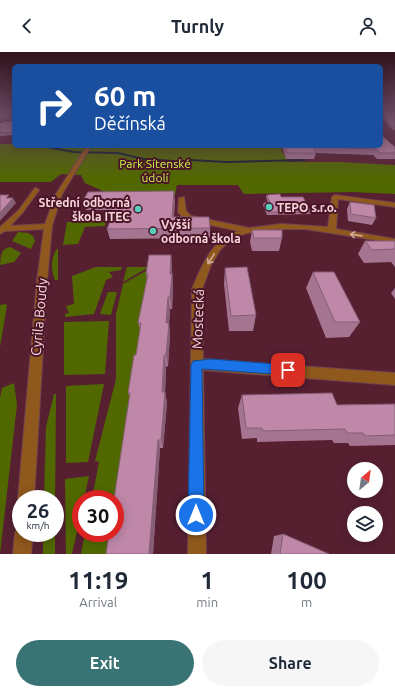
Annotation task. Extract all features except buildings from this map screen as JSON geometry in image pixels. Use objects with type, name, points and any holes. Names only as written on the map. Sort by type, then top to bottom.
[{"type":"street","name":"Cyrila Boudy","points":[[27,490],[42,281],[48,226],[59,194],[71,172],[88,148]]},
{"type":"street","points":[[1,230],[21,211],[36,190]]},
{"type":"street","points":[[332,230],[334,197],[395,206]]},
{"type":"street","points":[[182,198],[182,212],[189,218],[252,231]]},
{"type":"street","points":[[1,230],[48,226]]},
{"type":"street","name":"Mostecká","points":[[197,554],[197,290],[205,268],[221,244],[233,236],[252,231],[297,226],[332,230],[395,241]]},
{"type":"street","points":[[197,365],[211,364],[395,378]]},
{"type":"street","points":[[22,554],[23,542]]},
{"type":"green space","name":"Park Sítenské údolí","points":[[0,144],[12,144],[12,148],[280,148],[288,162],[341,162],[395,165],[395,194],[353,192],[244,194],[238,185],[177,185],[175,195],[105,192],[85,183],[81,175],[61,174],[51,182],[0,182]]},
{"type":"green space","points":[[67,222],[106,222],[105,226],[85,227],[78,244],[63,245]]},
{"type":"green space","points":[[18,232],[28,233],[33,236],[35,241],[31,249],[12,241]]},
{"type":"green space","points":[[10,247],[21,253],[14,262],[0,265],[3,251]]},
{"type":"green space","points":[[58,248],[58,280],[55,280],[52,259]]},
{"type":"green space","points":[[96,267],[122,267],[121,270],[109,272],[113,277],[106,280],[94,314],[65,317],[65,314],[69,313],[66,306],[74,304],[72,276]]},
{"type":"green space","points":[[127,267],[149,267],[123,282]]},
{"type":"green space","points":[[151,268],[122,490],[94,490],[99,462],[95,461],[116,379],[116,314],[123,284]]},
{"type":"green space","points":[[108,292],[117,292],[111,315],[100,314]]},
{"type":"green space","points":[[0,305],[7,305],[0,347]]},
{"type":"green space","points":[[109,321],[105,374],[64,375],[64,322]]},
{"type":"green space","points":[[14,383],[17,405],[0,554],[0,398],[2,388]]},
{"type":"green space","points":[[104,384],[88,462],[66,463],[66,386]]},
{"type":"green space","points":[[54,394],[56,394],[55,490],[44,490],[46,427]]},
{"type":"green space","points":[[89,476],[86,490],[72,490],[72,542],[75,542],[72,554],[66,554],[65,479]]},
{"type":"green space","points":[[43,542],[55,542],[55,554],[43,554]]},
{"type":"green space","points":[[83,542],[116,542],[114,554],[81,554]]},
{"type":"waterway","points":[[52,148],[74,152],[118,153],[144,159],[174,161]]},
{"type":"waterway","points":[[190,160],[227,162],[305,160]]},
{"type":"waterway","points":[[158,167],[164,161]]},
{"type":"place","name":"TEPO s.r.o.","points":[[269,207]]},
{"type":"place","name":"Střední odborná škola ITEC","points":[[138,209]]},
{"type":"place","name":"Vyšší odborná škola","points":[[153,231]]},
{"type":"route","points":[[196,515],[197,365],[211,364],[288,370]]}]
